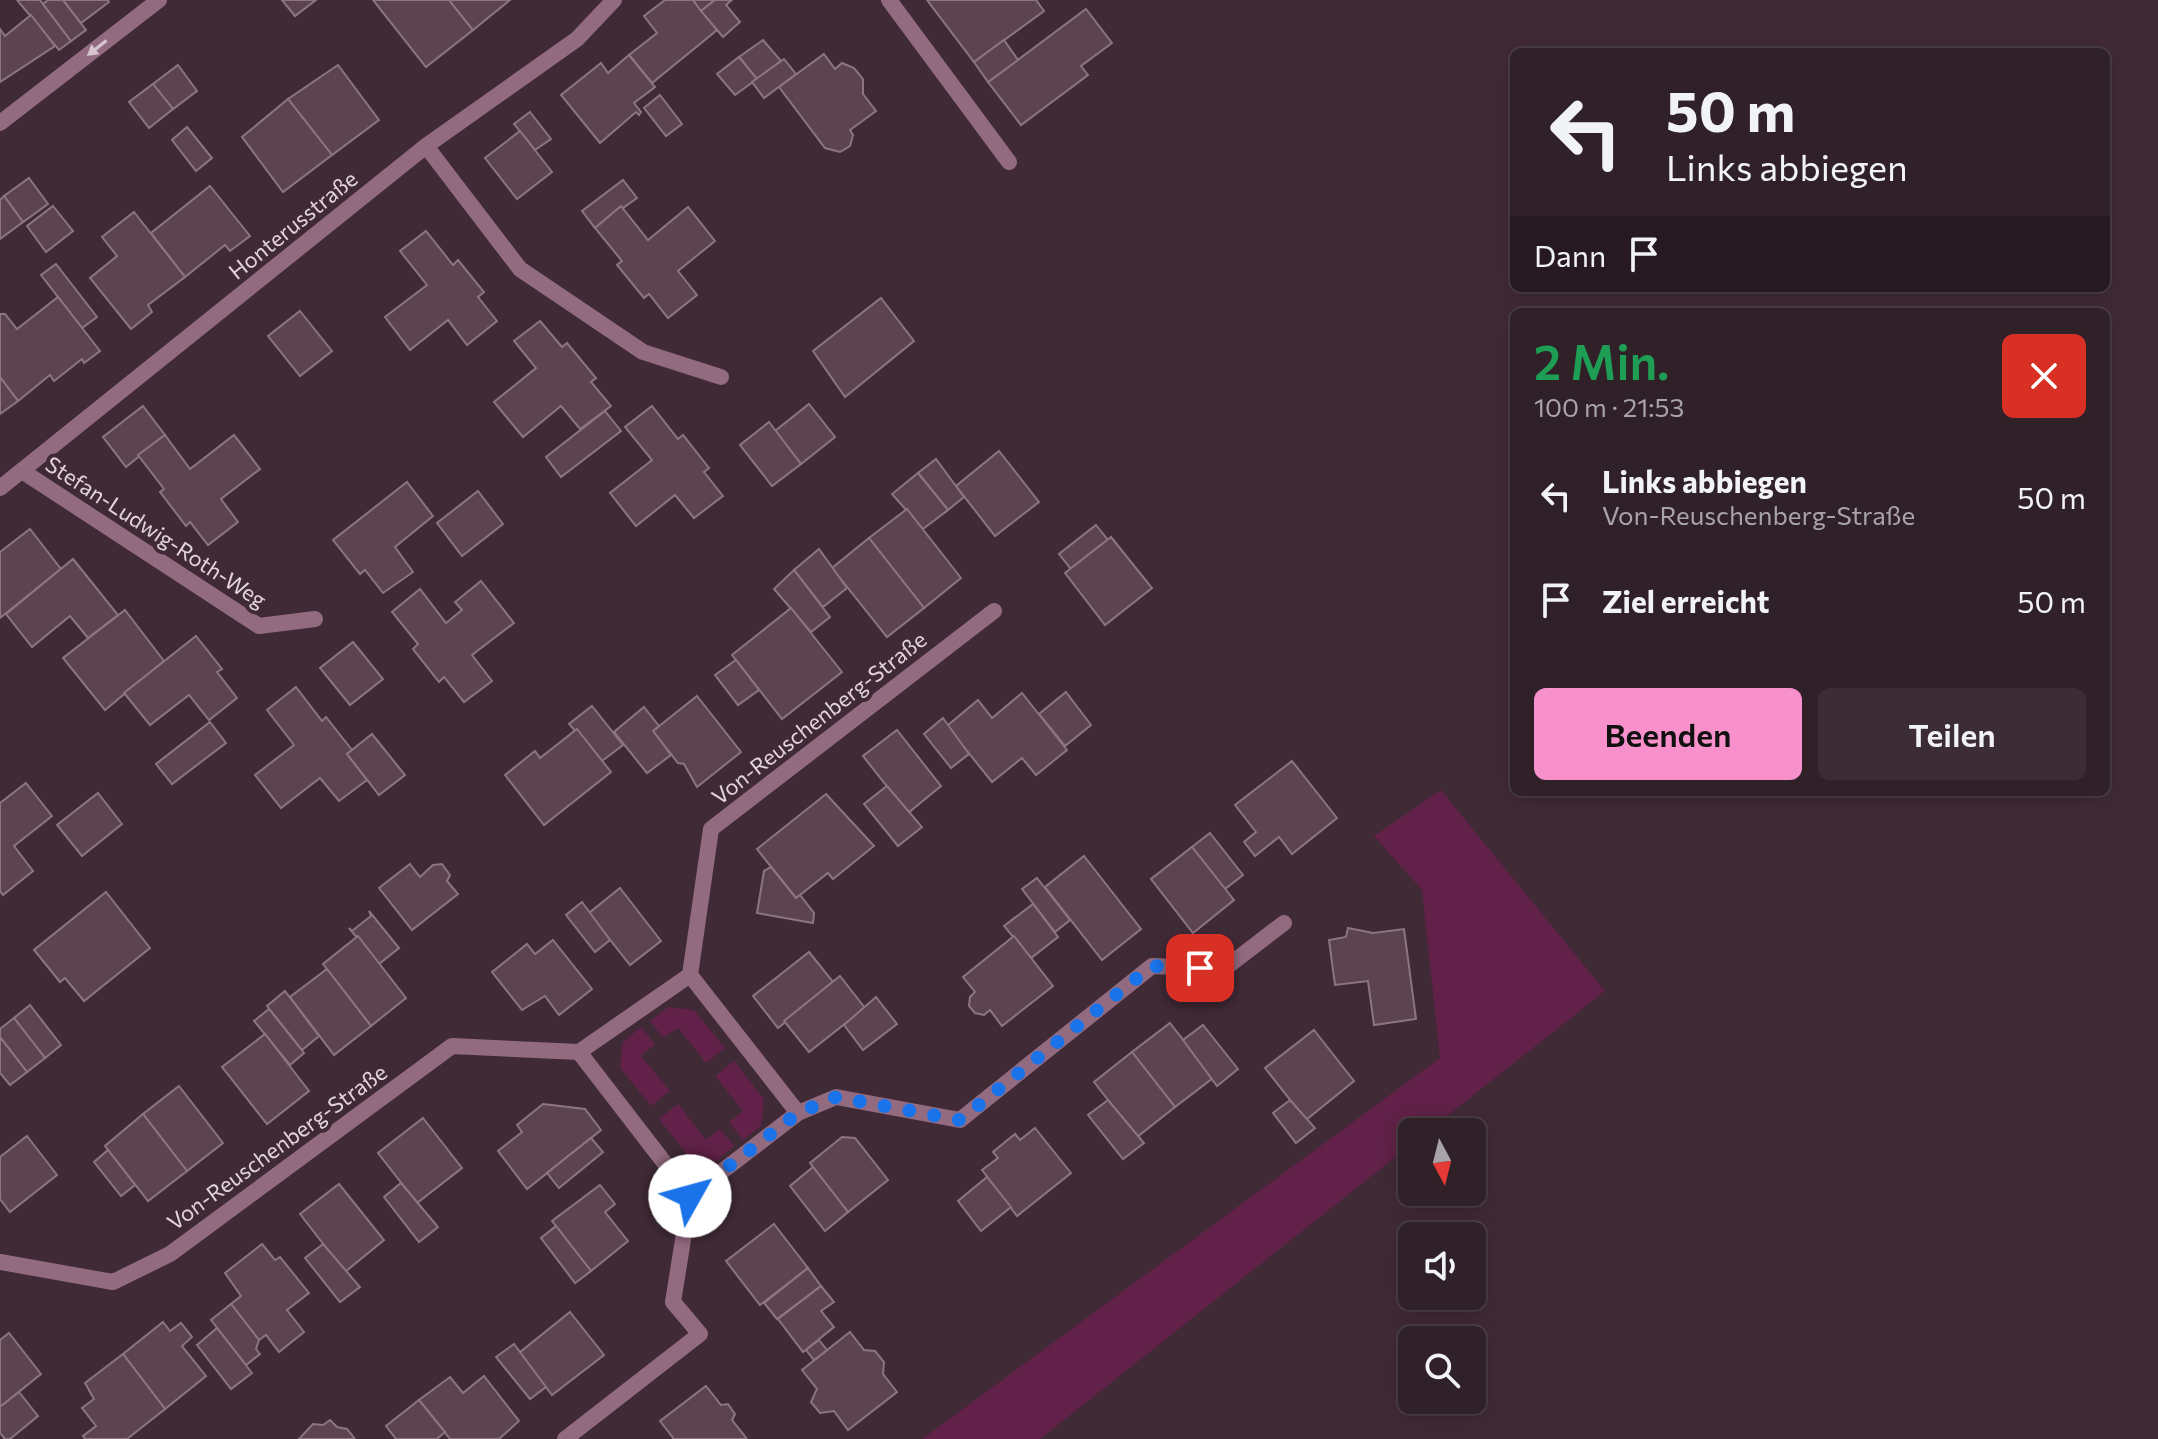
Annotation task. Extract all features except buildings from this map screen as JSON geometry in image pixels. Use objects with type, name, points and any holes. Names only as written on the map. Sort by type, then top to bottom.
[{"type":"street","points":[[0,123],[159,0]]},
{"type":"street","name":"Honterusstraße","points":[[0,488],[426,146],[577,39],[614,0]]},
{"type":"street","points":[[889,0],[1009,162]]},
{"type":"street","points":[[426,146],[520,269],[643,352],[721,377]]},
{"type":"street","name":"Stefan-Ludwig-Roth-Weg","points":[[22,471],[259,626],[315,619]]},
{"type":"street","name":"Von-Reuschenberg-Straße","points":[[690,975],[711,829],[994,611]]},
{"type":"street","points":[[565,1439],[700,1334],[673,1302],[690,1196],[798,1113],[836,1097],[960,1120],[1152,966],[1224,969],[1284,923]]},
{"type":"street","points":[[690,1196],[579,1052],[690,975],[798,1113]]},
{"type":"street","name":"Von-Reuschenberg-Straße","points":[[0,1262],[113,1282],[170,1254],[452,1046],[579,1052]]},
{"type":"shaded area","points":[[1441,790],[1605,991],[1445,1118],[1398,1118],[1398,1155],[1040,1439],[922,1439],[1440,1058],[1422,890],[1374,836]]},
{"type":"shaded area","points":[[668,1007],[694,1010],[725,1048],[706,1063],[678,1028],[663,1038],[650,1021]]},
{"type":"shaded area","points":[[641,1027],[655,1044],[641,1056],[670,1091],[651,1106],[620,1068],[623,1042]]},
{"type":"shaded area","points":[[734,1061],[764,1099],[761,1126],[743,1140],[729,1122],[743,1111],[715,1076]]},
{"type":"shaded area","points":[[678,1104],[706,1140],[720,1129],[734,1146],[716,1161],[689,1157],[659,1119]]},
{"type":"route","points":[[690,1196],[798,1113],[836,1097],[960,1120],[1152,966],[1200,968]]}]
